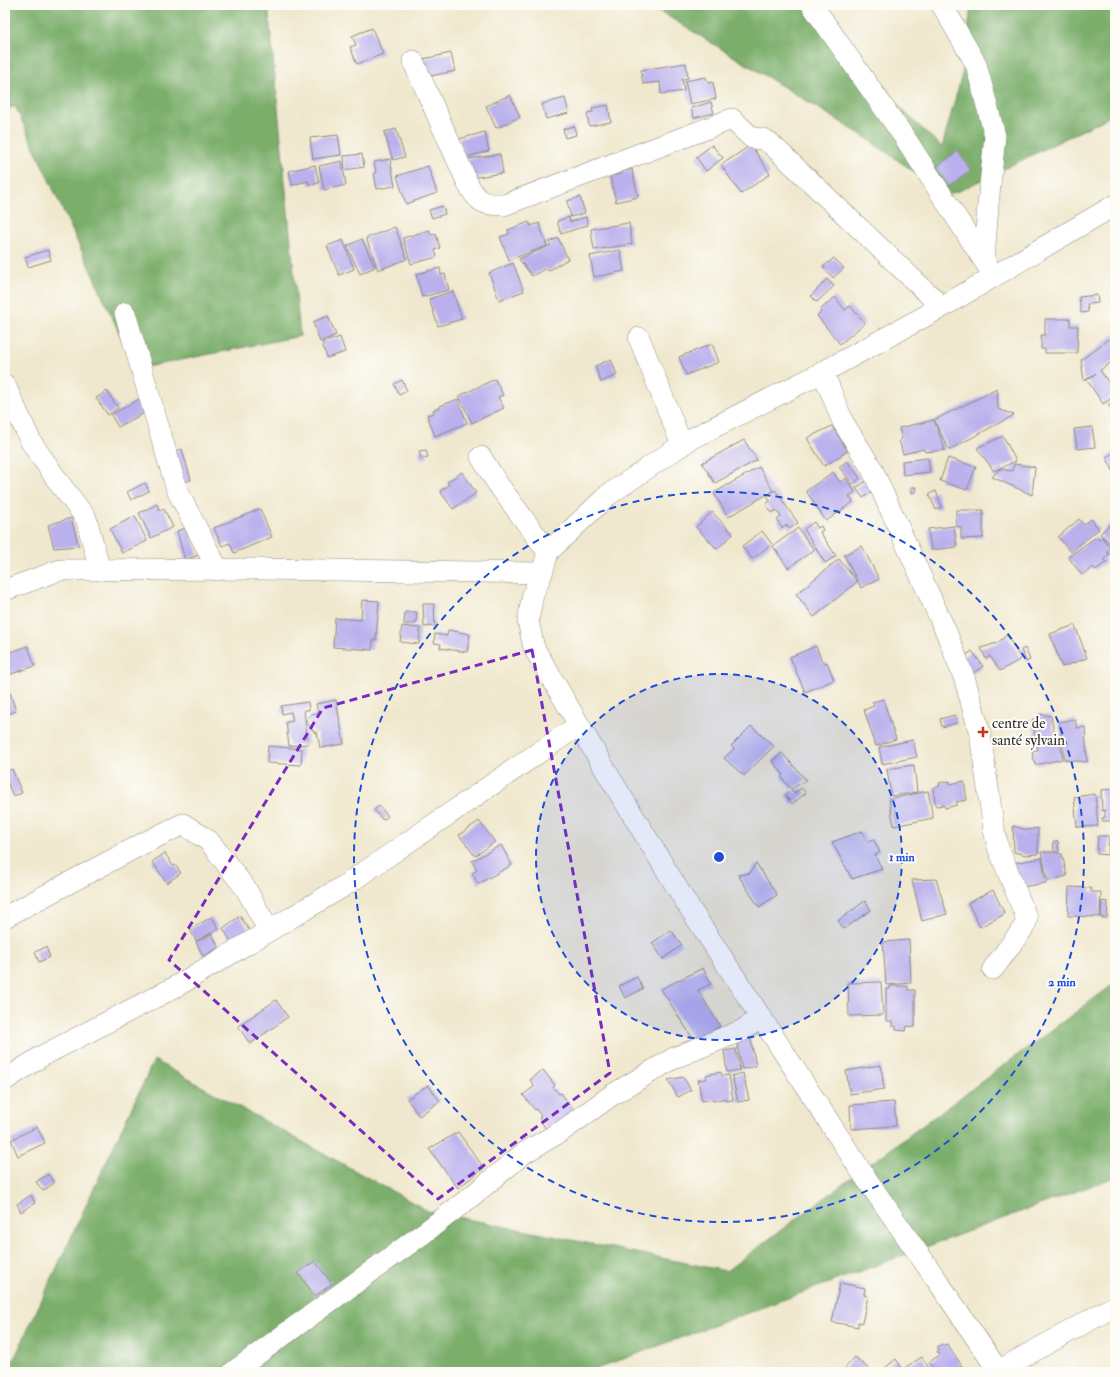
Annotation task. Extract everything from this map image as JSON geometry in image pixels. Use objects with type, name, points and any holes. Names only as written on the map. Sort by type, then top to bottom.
[{"type":"street","points":[[812,5],[907,141],[989,268]]},
{"type":"street","points":[[942,5],[976,64],[995,136],[988,205],[989,268]]},
{"type":"street","points":[[413,60],[469,186],[476,198],[488,204],[504,205],[732,119],[752,138],[763,139],[771,144],[942,307]]},
{"type":"street","points":[[1115,205],[989,268],[942,307],[823,372],[682,445],[608,495],[548,552],[542,573],[533,594],[528,621],[534,648],[687,904],[865,1177],[944,1289],[998,1371],[1115,1306]]},
{"type":"street","points":[[125,313],[177,490],[218,570]]},
{"type":"street","points":[[639,338],[682,445]]},
{"type":"street","points":[[823,372],[843,422],[872,469],[916,565],[965,680],[977,719],[995,836],[1027,919],[1024,927],[993,969]]},
{"type":"street","points":[[5,385],[31,442],[86,518],[100,570]]},
{"type":"street","points":[[481,457],[497,483],[548,552]]},
{"type":"street","points":[[5,590],[60,570],[542,573]]},
{"type":"street","points":[[5,1080],[42,1056],[175,987],[344,886],[579,725]]},
{"type":"street","points":[[5,917],[142,844],[183,824],[209,841],[246,889],[269,931]]},
{"type":"street","points":[[233,1372],[424,1233],[524,1153],[562,1131],[612,1095],[674,1058],[743,1030],[761,1018]]},
{"type":"highlighted area","points":[[532,650],[610,1073],[438,1199],[169,960],[323,708]]},
{"type":"green space","points":[[5,5],[268,5],[300,336],[136,369],[15,106],[5,111]]},
{"type":"green space","points":[[636,5],[823,5],[902,110],[942,147],[964,67],[971,5],[1115,5],[1115,114],[961,190],[947,195],[862,135],[653,7]]},
{"type":"green space","points":[[1115,983],[1115,1177],[588,1372],[8,1372],[154,1060],[428,1211],[726,1271]]},
{"type":"building","points":[[372,28],[383,54],[357,64],[350,47],[356,45],[352,36]]},
{"type":"building","points":[[451,53],[455,71],[426,77],[423,59]]},
{"type":"building","points":[[686,63],[688,78],[682,79],[684,91],[661,94],[660,82],[643,84],[641,70]]},
{"type":"building","points":[[706,77],[708,83],[713,82],[716,99],[690,104],[685,81]]},
{"type":"building","points":[[510,95],[520,117],[496,128],[486,106]]},
{"type":"building","points":[[565,98],[569,113],[546,119],[542,104]]},
{"type":"building","points":[[711,102],[714,113],[694,118],[691,108]]},
{"type":"building","points":[[608,105],[611,122],[589,126],[587,113],[593,112],[592,108]]},
{"type":"building","points":[[574,126],[576,135],[565,138],[563,129]]},
{"type":"building","points":[[396,129],[405,157],[393,160],[384,132]]},
{"type":"building","points":[[485,132],[489,151],[464,158],[459,139]]},
{"type":"building","points":[[338,135],[341,155],[313,159],[310,138]]},
{"type":"building","points":[[712,145],[723,158],[706,171],[696,157]]},
{"type":"building","points":[[751,145],[770,174],[741,194],[721,165]]},
{"type":"building","points":[[958,151],[971,170],[949,186],[936,167]]},
{"type":"building","points":[[362,154],[364,167],[345,170],[344,156]]},
{"type":"building","points":[[500,154],[503,173],[471,178],[468,159]]},
{"type":"building","points":[[390,159],[395,186],[377,189],[374,173],[376,172],[374,162]]},
{"type":"building","points":[[5,160],[9,165],[5,168]]},
{"type":"building","points":[[342,161],[346,185],[324,190],[319,166]]},
{"type":"building","points":[[315,165],[319,183],[309,185],[308,181],[292,185],[289,171]]},
{"type":"building","points":[[428,166],[437,193],[406,204],[397,176]]},
{"type":"building","points":[[632,169],[638,197],[616,202],[610,176],[622,174],[621,172]]},
{"type":"building","points":[[580,197],[585,213],[571,217],[567,201]]},
{"type":"building","points":[[443,206],[445,214],[432,218],[429,210]]},
{"type":"building","points":[[569,217],[570,222],[586,217],[588,225],[561,234],[557,221]]},
{"type":"building","points":[[529,222],[531,226],[539,223],[547,246],[509,260],[500,237],[509,234],[508,230]]},
{"type":"building","points":[[629,223],[632,244],[594,250],[591,229]]},
{"type":"building","points":[[395,227],[407,259],[378,270],[366,238]]},
{"type":"building","points":[[429,230],[431,235],[436,234],[440,248],[435,250],[437,257],[411,264],[403,238]]},
{"type":"building","points":[[558,238],[568,259],[548,271],[546,268],[532,276],[519,259],[551,245],[549,242]]},
{"type":"building","points":[[362,239],[375,267],[360,274],[347,246]]},
{"type":"building","points":[[343,240],[354,269],[339,275],[327,246]]},
{"type":"building","points":[[48,250],[51,260],[28,267],[25,257]]},
{"type":"building","points":[[620,250],[624,271],[594,277],[590,256]]},
{"type":"building","points":[[834,258],[844,268],[833,278],[823,267]]},
{"type":"building","points":[[513,263],[524,291],[499,300],[489,273]]},
{"type":"building","points":[[440,268],[441,275],[445,274],[449,290],[422,297],[416,274]]},
{"type":"building","points":[[827,279],[834,286],[817,302],[811,296]]},
{"type":"building","points":[[453,291],[462,319],[438,326],[429,299]]},
{"type":"building","points":[[1097,295],[1098,303],[1087,304],[1088,312],[1081,313],[1079,297]]},
{"type":"building","points":[[835,297],[845,310],[850,306],[865,323],[840,344],[817,316],[821,312],[820,310]]},
{"type":"building","points":[[328,316],[336,335],[320,342],[313,322]]},
{"type":"building","points":[[1045,319],[1070,319],[1070,326],[1078,326],[1077,353],[1045,353],[1045,349],[1041,349],[1041,335],[1045,335]]},
{"type":"building","points":[[1115,334],[1115,360],[1100,370],[1115,392],[1115,396],[1103,404],[1087,380],[1096,373],[1084,381],[1081,360]]},
{"type":"building","points":[[340,337],[345,352],[327,358],[322,343]]},
{"type":"building","points":[[712,344],[719,362],[686,375],[679,357]]},
{"type":"building","points":[[611,359],[617,375],[601,382],[595,366]]},
{"type":"building","points":[[495,379],[503,395],[498,397],[504,408],[472,423],[459,396]]},
{"type":"building","points":[[402,380],[407,391],[399,395],[394,384]]},
{"type":"building","points":[[997,389],[998,409],[1014,415],[949,450],[934,420]]},
{"type":"building","points":[[107,391],[118,408],[108,415],[96,398]]},
{"type":"building","points":[[141,398],[148,411],[118,427],[111,415]]},
{"type":"building","points":[[458,399],[467,423],[435,436],[427,415],[434,413],[433,410],[441,407],[440,406]]},
{"type":"building","points":[[1115,399],[1115,413],[1108,405]]},
{"type":"building","points":[[934,420],[945,450],[925,452],[924,449],[903,454],[899,440],[902,439],[899,428]]},
{"type":"building","points":[[832,426],[848,451],[824,466],[807,438]]},
{"type":"building","points":[[1092,427],[1095,447],[1077,449],[1074,429]]},
{"type":"building","points":[[1003,436],[1016,461],[994,471],[977,448]]},
{"type":"building","points":[[744,440],[757,460],[715,483],[702,463]]},
{"type":"building","points":[[182,449],[191,480],[181,483],[171,453]]},
{"type":"building","points":[[426,450],[428,457],[421,459],[419,451]]},
{"type":"building","points":[[1115,452],[1115,474],[1106,457]]},
{"type":"building","points":[[928,458],[930,472],[903,475],[902,461]]},
{"type":"building","points":[[948,458],[976,467],[967,490],[940,481]]},
{"type":"building","points":[[847,461],[860,478],[853,484],[839,467]]},
{"type":"building","points":[[1014,464],[1035,467],[1032,495],[992,477],[1000,469],[1012,471]]},
{"type":"building","points":[[759,467],[773,491],[728,517],[714,493]]},
{"type":"building","points":[[462,472],[476,493],[453,509],[440,491],[449,485],[447,482]]},
{"type":"building","points":[[833,472],[840,482],[846,478],[855,492],[849,496],[853,502],[826,521],[806,491]]},
{"type":"building","points":[[868,480],[875,490],[863,498],[856,488]]},
{"type":"building","points":[[145,483],[149,491],[131,500],[127,492]]},
{"type":"building","points":[[911,487],[916,487],[916,492],[912,493]]},
{"type":"building","points":[[775,490],[798,523],[789,529],[787,525],[782,528],[777,520],[781,517],[776,510],[772,513],[766,504],[770,501],[767,495]]},
{"type":"building","points":[[936,491],[942,507],[936,510],[929,494]]},
{"type":"building","points":[[157,504],[160,511],[164,509],[173,527],[151,538],[139,513]]},
{"type":"building","points":[[260,509],[272,537],[234,553],[230,543],[222,546],[214,528]]},
{"type":"building","points":[[956,510],[983,510],[983,538],[961,539],[961,527],[956,526]]},
{"type":"building","points":[[712,512],[733,534],[717,549],[696,527]]},
{"type":"building","points":[[135,516],[147,541],[122,553],[110,529]]},
{"type":"building","points":[[71,518],[79,546],[54,548],[48,525]]},
{"type":"building","points":[[1079,519],[1084,525],[1091,519],[1099,529],[1071,552],[1058,537]]},
{"type":"building","points":[[1113,521],[1115,523],[1115,549],[1100,534]]},
{"type":"building","points":[[814,522],[818,528],[821,526],[823,530],[820,532],[836,556],[825,563],[804,529]]},
{"type":"building","points":[[954,526],[957,547],[931,550],[928,529]]},
{"type":"building","points":[[189,527],[198,555],[185,560],[177,531]]},
{"type":"building","points":[[798,528],[814,550],[788,568],[773,546]]},
{"type":"building","points":[[762,531],[772,544],[752,559],[742,546]]},
{"type":"building","points":[[1096,537],[1099,540],[1102,537],[1110,548],[1107,551],[1109,555],[1104,559],[1107,562],[1095,570],[1093,567],[1082,575],[1068,557]]},
{"type":"building","points":[[862,546],[879,579],[861,588],[844,555]]},
{"type":"building","points":[[839,559],[857,582],[814,617],[796,594]]},
{"type":"building","points":[[362,600],[379,601],[376,640],[373,640],[372,650],[333,647],[335,618],[361,620]]},
{"type":"building","points":[[423,604],[434,604],[435,626],[424,627]]},
{"type":"building","points":[[405,612],[417,612],[416,624],[404,624]]},
{"type":"building","points":[[1075,625],[1087,658],[1062,667],[1050,634]]},
{"type":"building","points":[[402,626],[420,628],[419,644],[400,642]]},
{"type":"building","points":[[448,630],[470,634],[467,652],[440,648],[441,644],[434,643],[435,634],[447,636]]},
{"type":"building","points":[[1007,635],[1021,659],[1000,671],[990,656],[986,659],[981,648],[997,643]]},
{"type":"building","points":[[28,646],[35,666],[5,676],[5,654]]},
{"type":"building","points":[[816,646],[823,664],[827,662],[834,680],[805,692],[790,657]]},
{"type":"building","points":[[1025,648],[1030,660],[1026,662],[1021,650]]},
{"type":"building","points":[[972,651],[983,666],[972,674],[961,659]]},
{"type":"building","points":[[10,693],[16,711],[5,715],[5,695]]},
{"type":"building","points":[[883,699],[896,739],[876,746],[864,710],[874,706],[872,702]]},
{"type":"building","points":[[336,700],[344,744],[320,748],[317,732],[315,733],[306,721],[311,714],[318,713],[316,704]]},
{"type":"building","points":[[308,702],[309,710],[304,710],[308,744],[289,746],[286,722],[293,721],[291,712],[282,714],[281,706]]},
{"type":"building","points":[[1040,714],[1051,716],[1055,738],[1059,737],[1063,759],[1035,765],[1032,751],[1038,750],[1032,720]]},
{"type":"building","points":[[955,715],[957,723],[942,727],[940,719]]},
{"type":"building","points":[[1075,719],[1077,728],[1085,727],[1087,762],[1065,760],[1059,722]]},
{"type":"building","points":[[751,726],[774,746],[744,776],[724,758],[734,749],[731,746]]},
{"type":"building","points":[[913,740],[917,757],[882,764],[879,747]]},
{"type":"building","points":[[268,746],[302,749],[301,765],[267,763]]},
{"type":"building","points":[[782,753],[806,780],[791,789],[781,777],[783,774],[772,761]]},
{"type":"building","points":[[914,765],[917,792],[891,796],[887,769]]},
{"type":"building","points":[[12,769],[22,793],[13,796],[5,777],[5,772]]},
{"type":"building","points":[[950,781],[950,784],[964,781],[967,800],[956,802],[957,805],[945,808],[944,805],[936,806],[933,788],[940,786],[939,783]]},
{"type":"building","points":[[801,788],[806,793],[792,804],[785,795],[792,790],[795,793]]},
{"type":"building","points":[[1115,789],[1115,821],[1102,821],[1102,818],[1105,817],[1105,810],[1102,811],[1101,790]]},
{"type":"building","points":[[928,791],[933,818],[894,826],[889,799]]},
{"type":"building","points":[[1095,794],[1098,826],[1077,827],[1074,797]]},
{"type":"building","points":[[379,806],[388,816],[383,820],[374,810]]},
{"type":"building","points":[[479,821],[495,842],[475,856],[459,835]]},
{"type":"building","points":[[1013,826],[1027,830],[1038,828],[1038,854],[1026,855],[1014,852]]},
{"type":"building","points":[[862,831],[868,842],[873,839],[880,852],[875,855],[882,869],[852,879],[832,842]]},
{"type":"building","points":[[1098,836],[1109,836],[1108,855],[1097,854]]},
{"type":"building","points":[[1058,841],[1059,852],[1054,852],[1053,842]]},
{"type":"building","points":[[501,845],[512,865],[478,884],[472,873],[477,870],[472,861]]},
{"type":"building","points":[[1041,852],[1062,854],[1067,876],[1048,881]]},
{"type":"building","points":[[165,853],[173,866],[175,865],[181,873],[167,883],[152,862]]},
{"type":"building","points":[[1042,858],[1046,883],[1017,888],[1013,863]]},
{"type":"building","points":[[756,863],[777,895],[759,907],[738,875],[750,873]]},
{"type":"building","points":[[936,879],[947,914],[922,921],[912,880]]},
{"type":"building","points":[[1069,887],[1091,888],[1091,892],[1101,892],[1100,917],[1068,916]]},
{"type":"building","points":[[993,890],[1005,914],[980,927],[968,903]]},
{"type":"building","points":[[865,901],[871,910],[844,929],[838,921]]},
{"type":"building","points":[[1102,901],[1108,902],[1107,918],[1101,918]]},
{"type":"building","points":[[240,916],[251,933],[233,945],[223,928]]},
{"type":"building","points":[[212,917],[219,929],[196,941],[190,929]]},
{"type":"building","points":[[671,930],[682,945],[663,959],[652,943]]},
{"type":"building","points":[[212,934],[219,948],[203,956],[196,942]]},
{"type":"building","points":[[909,940],[911,983],[886,985],[883,942]]},
{"type":"building","points":[[46,947],[50,957],[39,962],[35,952]]},
{"type":"building","points":[[703,968],[711,984],[698,990],[720,1026],[695,1042],[661,989]]},
{"type":"building","points":[[637,977],[643,989],[625,998],[619,986]]},
{"type":"building","points":[[881,982],[883,1015],[849,1016],[848,983]]},
{"type":"building","points":[[890,986],[908,986],[908,990],[915,990],[915,1027],[907,1026],[906,1031],[896,1030],[896,1026],[892,1026],[892,1021],[886,1021],[886,989],[890,989]]},
{"type":"building","points":[[276,1000],[288,1017],[250,1044],[238,1026]]},
{"type":"building","points":[[750,1036],[756,1066],[742,1069],[736,1039]]},
{"type":"building","points":[[736,1049],[740,1070],[727,1072],[724,1051]]},
{"type":"building","points":[[881,1065],[884,1089],[850,1094],[846,1071]]},
{"type":"building","points":[[543,1070],[555,1085],[553,1087],[559,1094],[561,1093],[577,1114],[546,1129],[539,1118],[541,1116],[523,1095],[535,1086],[530,1080]]},
{"type":"building","points":[[721,1072],[722,1076],[729,1075],[733,1100],[726,1101],[726,1098],[713,1101],[713,1099],[702,1101],[698,1080],[707,1079],[706,1075]]},
{"type":"building","points":[[743,1073],[749,1100],[738,1102],[732,1076]]},
{"type":"building","points":[[683,1077],[691,1090],[678,1097],[668,1080]]},
{"type":"building","points":[[428,1085],[440,1101],[419,1116],[407,1099]]},
{"type":"building","points":[[894,1102],[896,1126],[851,1129],[850,1105]]},
{"type":"building","points":[[37,1127],[45,1143],[18,1156],[11,1140]]},
{"type":"building","points":[[458,1132],[484,1168],[458,1188],[429,1149]]},
{"type":"building","points":[[48,1174],[54,1183],[43,1191],[36,1182]]},
{"type":"building","points":[[31,1195],[35,1203],[21,1212],[17,1204]]},
{"type":"building","points":[[315,1261],[332,1284],[315,1296],[298,1273]]},
{"type":"building","points":[[840,1283],[865,1288],[864,1295],[868,1296],[862,1323],[858,1322],[858,1327],[832,1322]]},
{"type":"building","points":[[942,1344],[943,1346],[947,1344],[962,1366],[953,1372],[936,1372],[929,1362],[940,1355],[937,1351],[939,1350],[937,1347]]},
{"type":"building","points":[[855,1357],[869,1369],[866,1372],[849,1372],[845,1368]]},
{"type":"building","points":[[922,1357],[931,1372],[898,1372]]},
{"type":"building","points":[[896,1359],[902,1368],[896,1372],[888,1372],[885,1368]]},
{"type":"place","name":"centre de santé sylvain","points":[[983,732]]}]
